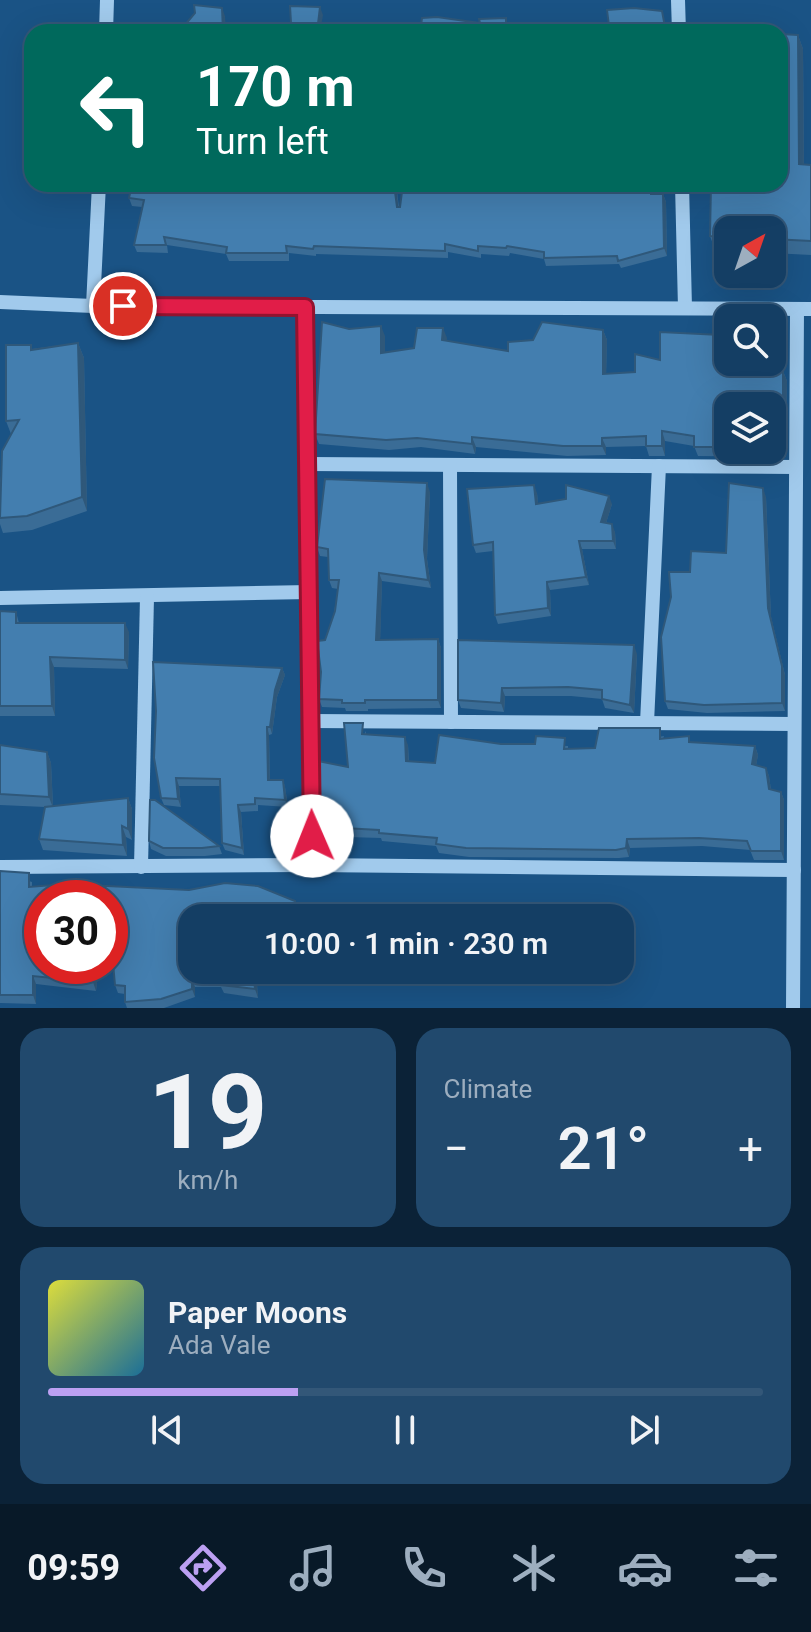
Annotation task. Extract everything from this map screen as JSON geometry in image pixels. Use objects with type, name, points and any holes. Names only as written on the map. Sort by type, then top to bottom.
[{"type":"street","points":[[106,24],[107,0]]},
{"type":"street","points":[[678,0],[679,24]]},
{"type":"street","points":[[93,306],[99,192]]},
{"type":"street","points":[[682,192],[685,308]]},
{"type":"street","points":[[0,302],[93,306],[804,309],[796,467],[793,1008]]},
{"type":"street","points":[[305,307],[312,865]]},
{"type":"street","points":[[307,464],[796,467]]},
{"type":"street","points":[[450,465],[451,722]]},
{"type":"street","points":[[647,723],[659,466]]},
{"type":"street","points":[[0,598],[309,592]]},
{"type":"street","points":[[795,595],[811,595]]},
{"type":"street","points":[[141,867],[147,597]]},
{"type":"street","points":[[310,721],[794,724]]},
{"type":"street","points":[[0,867],[312,865],[794,870]]},
{"type":"building","points":[[194,5],[222,8],[223,24],[186,24],[195,13]]},
{"type":"building","points":[[290,6],[320,7],[318,24],[256,24],[291,23]]},
{"type":"building","points":[[634,8],[662,11],[664,24],[609,24],[607,10]]},
{"type":"building","points":[[422,18],[480,23],[479,19],[506,18],[506,24],[421,24]]},
{"type":"building","points":[[788,34],[798,35],[799,164],[811,165],[811,241],[786,240],[786,216],[714,216],[714,236],[710,236],[711,192],[788,192]]},
{"type":"building","points":[[130,192],[395,192],[397,207],[400,207],[402,192],[651,192],[663,194],[664,248],[618,261],[617,256],[544,258],[544,252],[507,246],[478,246],[478,251],[445,244],[445,251],[286,246],[287,253],[226,253],[227,247],[164,237],[166,245],[134,245],[144,200],[129,198]]},
{"type":"building","points":[[322,322],[349,329],[381,326],[381,353],[414,348],[417,328],[443,328],[442,340],[508,351],[508,342],[533,340],[542,322],[603,330],[603,374],[635,372],[635,354],[660,360],[660,332],[714,335],[714,376],[783,376],[783,392],[714,392],[714,447],[694,447],[694,436],[662,431],[662,446],[646,446],[646,436],[602,438],[602,446],[563,446],[472,437],[472,444],[417,438],[386,440],[315,434]]},
{"type":"building","points":[[78,343],[82,497],[27,516],[0,518],[2,451],[19,420],[6,421],[6,345],[31,345],[31,350]]},
{"type":"building","points":[[325,479],[427,483],[424,550],[428,580],[379,573],[376,640],[438,639],[438,700],[342,703],[342,700],[319,699],[321,672],[317,641],[325,640],[335,611],[339,580],[329,580],[328,549],[317,547]]},
{"type":"building","points":[[729,483],[763,488],[768,608],[782,666],[782,703],[704,705],[665,701],[661,637],[671,597],[669,572],[690,572],[691,551],[726,553]]},
{"type":"building","points":[[534,485],[536,504],[566,499],[566,485],[609,496],[601,522],[612,524],[613,541],[579,541],[586,577],[547,582],[548,608],[495,615],[493,542],[473,545],[467,489]]},
{"type":"building","points":[[0,611],[16,612],[16,623],[125,623],[125,660],[50,657],[52,706],[0,706]]},
{"type":"building","points":[[458,640],[634,645],[630,705],[602,699],[602,690],[568,687],[502,688],[501,703],[458,700]]},
{"type":"building","points":[[153,662],[282,668],[275,690],[270,727],[267,727],[268,780],[283,780],[285,800],[255,798],[255,804],[238,805],[242,848],[222,843],[220,779],[176,778],[178,799],[161,798],[154,758],[156,711]]},
{"type":"building","points":[[344,723],[363,723],[362,734],[405,737],[406,761],[435,763],[439,735],[501,744],[535,744],[536,736],[565,738],[564,749],[595,748],[599,728],[660,728],[660,739],[689,736],[689,742],[755,746],[752,764],[766,768],[769,789],[781,792],[781,851],[751,851],[747,841],[699,838],[627,839],[626,848],[616,850],[466,848],[436,844],[437,838],[344,828],[347,847],[320,847],[318,761],[348,767]]},
{"type":"building","points":[[0,745],[47,752],[49,797],[0,794]]},
{"type":"building","points":[[128,798],[128,829],[122,826],[123,845],[39,839],[45,807]]},
{"type":"building","points":[[150,800],[155,800],[219,846],[163,848],[149,841]]},
{"type":"building","points":[[0,871],[29,873],[29,880],[24,880],[24,984],[33,984],[33,995],[0,995]]},
{"type":"building","points":[[225,883],[258,886],[295,901],[295,904],[178,904],[178,984],[192,984],[192,989],[161,999],[125,1002],[125,986],[115,985],[128,984],[128,887],[189,890]]},
{"type":"building","points":[[254,984],[255,989],[221,985]]},
{"type":"route","points":[[123,306],[305,307],[312,836]]}]
